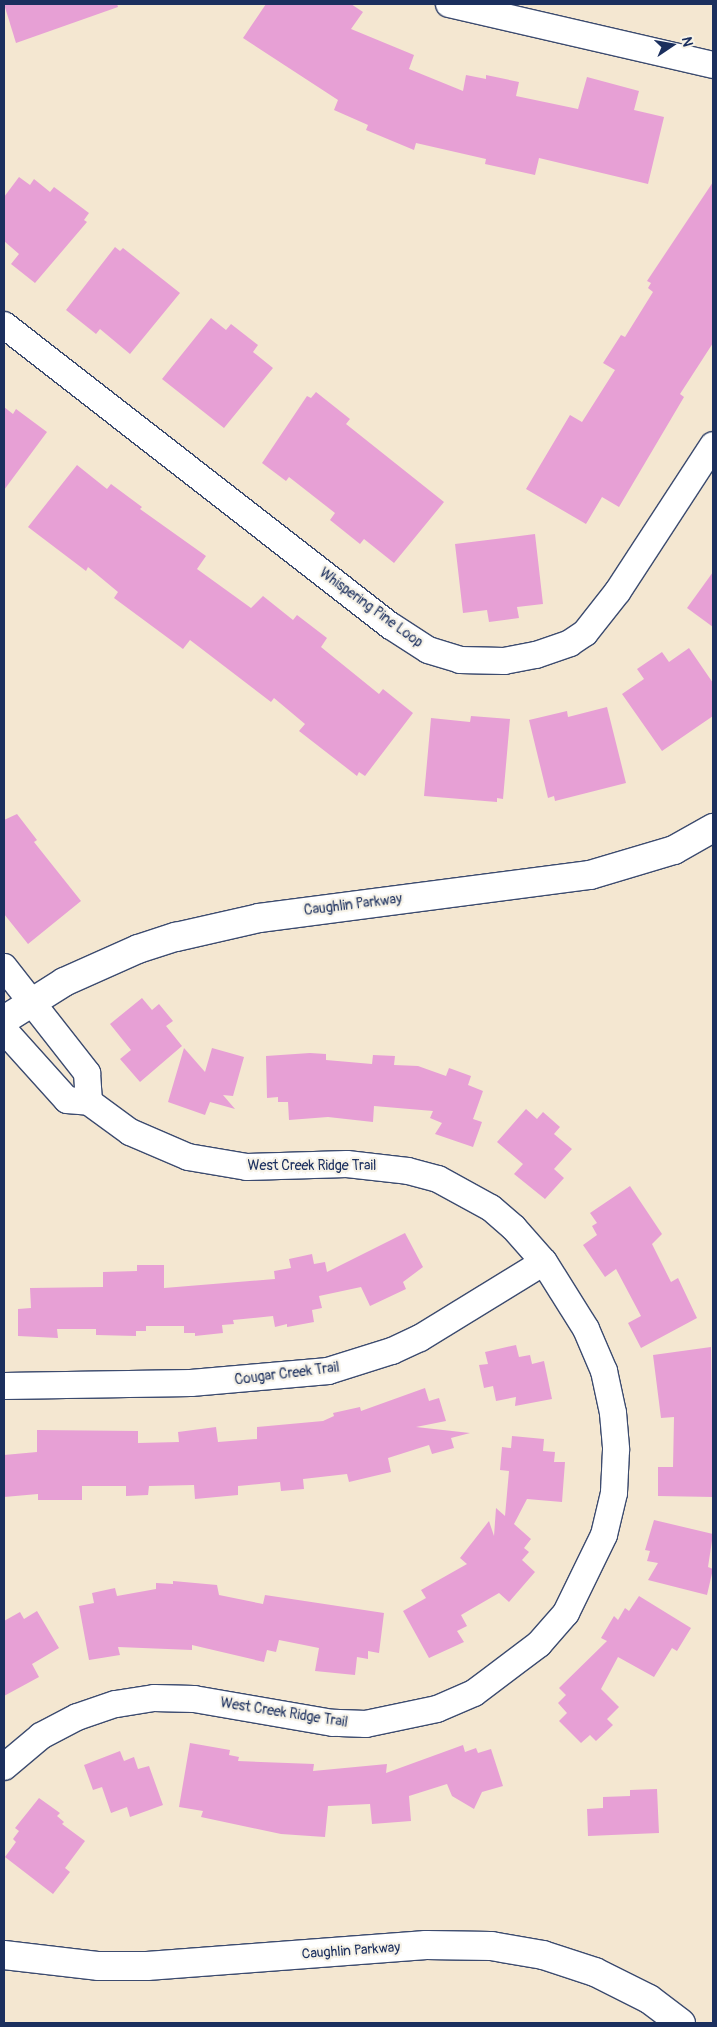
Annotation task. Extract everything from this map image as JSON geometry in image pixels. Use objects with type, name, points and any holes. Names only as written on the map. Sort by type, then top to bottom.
[{"type":"street","points":[[449,4],[713,65]]},
{"type":"street","name":"Whispering Pine Loop","points":[[4,325],[391,626],[428,650],[460,660],[504,661],[536,655],[570,643],[585,633],[618,591],[713,447]]},
{"type":"street","name":"Caughlin Parkway","points":[[4,1020],[30,1002],[102,964],[185,934],[259,918],[590,875],[674,850],[713,828]]},
{"type":"street","points":[[4,968],[87,1073],[89,1102]]},
{"type":"street","name":"West Creek Ridge Trail","points":[[4,1030],[57,1092],[67,1100],[89,1102],[130,1132],[159,1146],[218,1164],[248,1167],[354,1164],[408,1171],[438,1179],[491,1208],[544,1262],[586,1329],[604,1371],[614,1413],[616,1450],[614,1493],[604,1535],[566,1612],[538,1644],[474,1693],[402,1718],[366,1724],[333,1723],[227,1704],[154,1698],[116,1704],[77,1717],[42,1736],[4,1767]]},
{"type":"street","name":"Cougar Creek Trail","points":[[4,1386],[200,1383],[328,1371],[392,1351],[420,1338],[544,1262]]},
{"type":"street","name":"Caughlin Parkway","points":[[4,1955],[72,1964],[147,1966],[426,1945],[491,1946],[543,1955],[595,1972],[649,1999],[681,2023]]},
{"type":"building","points":[[4,4],[117,4],[118,7],[16,43]]},
{"type":"building","points":[[266,4],[351,4],[363,12],[351,29],[414,55],[409,69],[463,91],[466,75],[486,79],[486,75],[519,82],[516,96],[578,109],[587,77],[639,91],[634,110],[664,117],[648,184],[539,158],[535,175],[485,164],[486,159],[416,143],[414,150],[366,130],[368,125],[334,110],[338,100],[243,38]]},
{"type":"building","points":[[19,177],[30,185],[34,179],[50,192],[54,187],[89,213],[84,220],[87,222],[35,283],[11,264],[19,254],[4,241],[4,197]]},
{"type":"building","points":[[713,182],[713,343],[680,394],[684,397],[619,507],[602,497],[586,524],[526,489],[570,415],[582,422],[615,370],[603,363],[621,335],[625,337],[653,292],[648,288],[651,283],[647,281]]},
{"type":"building","points":[[115,247],[120,251],[123,248],[180,293],[130,354],[100,329],[96,334],[66,310]]},
{"type":"building","points":[[211,318],[226,330],[231,324],[258,345],[253,352],[273,368],[224,428],[162,379]]},
{"type":"building","points":[[316,392],[350,419],[346,424],[444,502],[394,563],[364,539],[360,544],[330,520],[335,513],[289,477],[286,481],[262,463],[307,396],[311,398]]},
{"type":"building","points":[[4,407],[13,414],[16,409],[47,432],[4,490]]},
{"type":"building","points":[[77,465],[107,489],[111,484],[142,507],[140,509],[206,556],[197,569],[251,608],[263,596],[293,620],[297,615],[327,638],[321,647],[379,694],[383,689],[413,713],[365,776],[359,772],[357,776],[299,731],[305,724],[274,698],[271,702],[190,640],[183,649],[114,598],[118,592],[88,567],[86,571],[28,527]]},
{"type":"building","points":[[535,534],[543,604],[517,607],[519,618],[489,622],[487,610],[463,613],[455,544]]},
{"type":"building","points":[[713,572],[713,627],[687,608]]},
{"type":"building","points":[[689,648],[713,683],[713,716],[662,751],[622,694],[644,679],[637,669],[662,652],[669,662]]},
{"type":"building","points":[[607,707],[626,783],[555,801],[554,796],[548,798],[529,720],[567,711],[568,717]]},
{"type":"building","points":[[471,716],[510,719],[503,799],[497,798],[497,802],[424,796],[431,718],[470,722]]},
{"type":"building","points":[[17,814],[37,840],[34,842],[81,901],[28,944],[4,914],[4,820]]},
{"type":"building","points":[[142,998],[152,1010],[159,1004],[173,1021],[166,1026],[182,1046],[140,1082],[120,1059],[131,1050],[110,1024]]},
{"type":"building","points":[[184,1048],[205,1072],[212,1048],[244,1057],[233,1096],[223,1095],[235,1109],[210,1102],[205,1115],[168,1102]]},
{"type":"building","points":[[310,1053],[326,1054],[326,1060],[372,1064],[373,1055],[395,1056],[394,1065],[418,1066],[446,1076],[449,1068],[471,1076],[468,1085],[483,1091],[473,1119],[482,1122],[473,1147],[435,1134],[442,1123],[430,1118],[433,1111],[374,1106],[373,1122],[328,1117],[289,1120],[288,1102],[278,1102],[278,1097],[267,1098],[266,1056]]},
{"type":"building","points":[[526,1109],[537,1119],[543,1112],[560,1127],[554,1134],[572,1149],[554,1169],[564,1178],[545,1199],[514,1174],[523,1164],[497,1142]]},
{"type":"building","points":[[630,1186],[662,1234],[652,1244],[671,1282],[678,1278],[697,1318],[641,1348],[628,1323],[641,1316],[616,1269],[605,1277],[583,1245],[597,1235],[592,1226],[597,1223],[590,1213]]},
{"type":"building","points":[[405,1233],[423,1267],[403,1282],[406,1289],[370,1306],[361,1287],[319,1296],[322,1308],[312,1310],[314,1322],[287,1327],[287,1324],[275,1327],[273,1316],[233,1320],[234,1324],[222,1325],[223,1333],[195,1336],[195,1333],[184,1333],[184,1326],[146,1326],[146,1331],[136,1331],[136,1336],[96,1335],[96,1329],[57,1329],[58,1338],[18,1336],[18,1309],[31,1308],[30,1288],[103,1287],[103,1272],[137,1271],[137,1265],[164,1265],[164,1288],[275,1279],[274,1271],[291,1268],[289,1259],[312,1254],[314,1264],[325,1262],[327,1272]]},
{"type":"building","points":[[516,1345],[519,1357],[530,1355],[532,1364],[544,1361],[552,1399],[515,1406],[516,1397],[496,1401],[493,1386],[484,1388],[479,1365],[488,1364],[485,1352]]},
{"type":"building","points":[[711,1347],[713,1497],[658,1496],[658,1467],[673,1467],[674,1417],[661,1418],[653,1355]]},
{"type":"building","points":[[425,1388],[429,1401],[439,1398],[446,1421],[416,1427],[470,1433],[451,1438],[454,1448],[432,1454],[429,1445],[388,1458],[391,1472],[349,1482],[347,1474],[303,1479],[304,1489],[281,1491],[280,1482],[238,1486],[238,1495],[195,1499],[194,1485],[149,1486],[148,1495],[126,1496],[126,1486],[82,1486],[82,1500],[38,1500],[38,1494],[4,1497],[4,1455],[37,1452],[37,1430],[138,1431],[138,1443],[179,1442],[178,1432],[216,1427],[218,1442],[257,1439],[257,1427],[323,1421],[334,1416],[333,1413],[360,1407],[361,1411]]},
{"type":"building","points":[[512,1436],[544,1439],[543,1451],[555,1452],[554,1462],[565,1462],[562,1502],[527,1499],[514,1524],[531,1539],[524,1548],[529,1552],[522,1560],[535,1572],[509,1602],[499,1593],[461,1615],[467,1626],[457,1631],[464,1642],[429,1658],[403,1611],[426,1598],[421,1590],[467,1564],[460,1558],[489,1521],[494,1536],[496,1508],[505,1516],[509,1471],[500,1470],[502,1447],[511,1448]]},
{"type":"building","points":[[654,1520],[713,1534],[708,1567],[713,1569],[707,1595],[648,1580],[658,1563],[647,1561],[650,1551],[645,1550]]},
{"type":"building","points":[[173,1581],[217,1585],[219,1595],[263,1604],[265,1595],[384,1613],[379,1653],[368,1651],[368,1659],[357,1657],[355,1675],[315,1671],[319,1648],[279,1640],[276,1652],[267,1650],[264,1662],[192,1645],[192,1650],[118,1647],[120,1655],[89,1660],[79,1606],[94,1603],[92,1593],[115,1588],[117,1596],[156,1589],[156,1583],[173,1584]]},
{"type":"building","points":[[639,1596],[691,1628],[677,1651],[672,1648],[654,1677],[618,1657],[601,1689],[619,1707],[607,1719],[613,1725],[596,1741],[590,1735],[581,1743],[559,1721],[567,1713],[558,1703],[566,1695],[559,1688],[607,1641],[601,1638],[614,1616],[618,1620],[625,1608],[629,1611]]},
{"type":"building","points":[[37,1611],[59,1648],[32,1664],[39,1677],[4,1696],[4,1621],[20,1612],[24,1619]]},
{"type":"building","points":[[190,1743],[230,1750],[229,1755],[239,1757],[238,1761],[314,1764],[313,1771],[387,1764],[386,1773],[463,1745],[465,1752],[476,1748],[478,1753],[491,1749],[503,1786],[482,1792],[474,1809],[452,1796],[447,1784],[409,1796],[411,1821],[372,1824],[370,1804],[328,1806],[325,1837],[281,1834],[201,1817],[203,1811],[179,1807]]},
{"type":"building","points":[[120,1751],[124,1761],[134,1757],[138,1769],[149,1766],[163,1805],[130,1817],[127,1807],[111,1813],[102,1787],[93,1790],[84,1765]]},
{"type":"building","points":[[657,1789],[659,1833],[588,1836],[587,1809],[603,1808],[603,1797],[630,1796],[630,1790]]},
{"type":"building","points":[[39,1798],[60,1813],[57,1816],[64,1822],[62,1824],[85,1841],[65,1868],[70,1872],[53,1894],[5,1857],[16,1842],[13,1839],[19,1831],[15,1828]]}]
